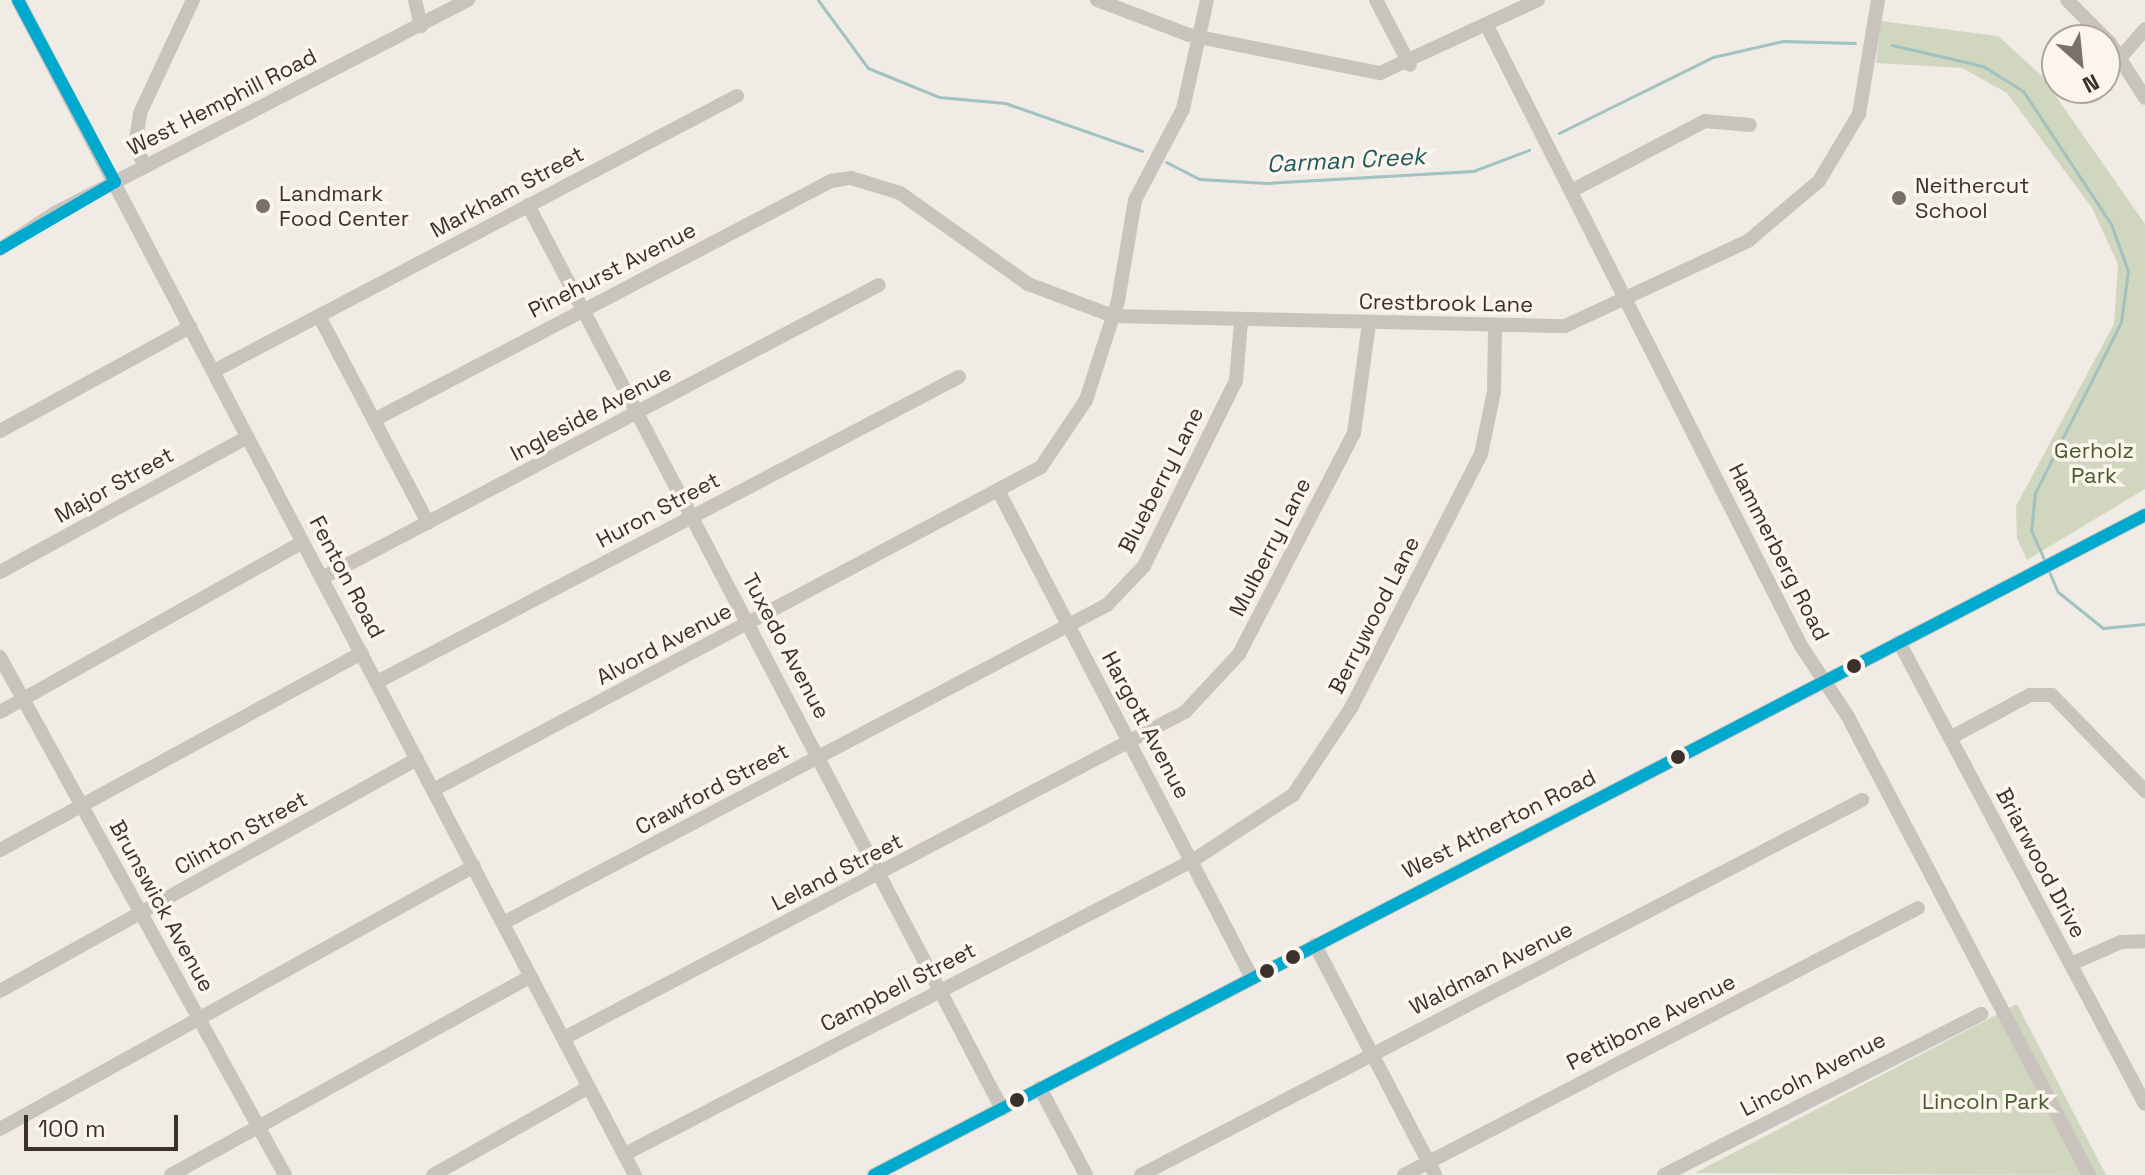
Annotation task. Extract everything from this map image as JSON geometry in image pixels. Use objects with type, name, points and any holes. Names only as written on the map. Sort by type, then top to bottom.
[{"type":"street","name":"Fenton Road","points":[[18,0],[635,1175]]},
{"type":"street","points":[[415,0],[421,26]]},
{"type":"street","name":"West Hemphill Road","points":[[0,249],[145,166],[468,0]]},
{"type":"street","points":[[1097,0],[1201,37],[1354,73],[1410,65],[1538,0]]},
{"type":"street","name":"Alvord Avenue","points":[[433,790],[1000,494],[1041,467],[1064,439],[1086,400],[1113,316],[1135,200],[1183,109],[1207,0]]},
{"type":"street","points":[[1376,0],[1410,65]]},
{"type":"street","name":"Crestbrook Lane","points":[[875,182],[1028,284],[1113,316],[1495,329],[1565,326],[1628,302],[1748,241],[1819,181],[1859,114],[1878,0]]},
{"type":"street","points":[[2067,0],[2089,24]]},
{"type":"street","points":[[145,166],[135,146],[140,113],[188,2]]},
{"type":"street","name":"Hammerberg Road","points":[[1487,26],[1824,680],[2089,1175]]},
{"type":"street","points":[[2121,57],[2145,29]]},
{"type":"street","points":[[2121,60],[2145,98]]},
{"type":"street","name":"Markham Street","points":[[214,371],[737,96]]},
{"type":"street","points":[[1573,190],[1705,121],[1750,125]]},
{"type":"street","name":"Pinehurst Avenue","points":[[374,420],[831,181],[875,182]]},
{"type":"street","name":"Tuxedo Avenue","points":[[528,205],[1002,1109]]},
{"type":"street","name":"Ingleside Avenue","points":[[322,578],[879,285]]},
{"type":"street","points":[[319,316],[428,523]]},
{"type":"street","name":"Blueberry Lane","points":[[1069,627],[1107,605],[1144,566],[1236,381],[1241,322]]},
{"type":"street","name":"Mulberry Lane","points":[[1131,743],[1185,712],[1239,654],[1354,433],[1369,324]]},
{"type":"street","points":[[0,431],[190,327]]},
{"type":"street","name":"Berrywood Lane","points":[[1192,861],[1256,826],[1321,762],[1481,454],[1494,392],[1495,329]]},
{"type":"street","name":"Huron Street","points":[[377,682],[959,377]]},
{"type":"street","name":"Major Street","points":[[0,572],[248,437]]},
{"type":"street","name":"Hargott Avenue","points":[[1000,494],[1252,978]]},
{"type":"street","name":"West Atherton Road","points":[[874,1175],[2145,515]]},
{"type":"street","points":[[0,712],[303,542]]},
{"type":"street","name":"Crawford Street","points":[[503,923],[1069,627]]},
{"type":"street","name":"Briarwood Drive","points":[[1899,642],[2145,1104]]},
{"type":"street","points":[[0,850],[362,653]]},
{"type":"street","name":"Brunswick Avenue","points":[[0,657],[285,1175]]},
{"type":"street","points":[[1950,738],[2030,695],[2052,695],[2145,791]]},
{"type":"street","name":"Leland Street","points":[[564,1038],[1131,743]]},
{"type":"street","name":"Clinton Street","points":[[0,991],[417,759]]},
{"type":"street","name":"Waldman Avenue","points":[[1141,1175],[1862,800]]},
{"type":"street","name":"Campbell Street","points":[[625,1154],[1192,861]]},
{"type":"street","points":[[0,1129],[474,866]]},
{"type":"street","name":"Pettibone Avenue","points":[[1404,1175],[1432,1169],[1918,908]]},
{"type":"street","points":[[2071,964],[2121,942],[2145,941]]},
{"type":"street","points":[[1315,945],[1432,1169]]},
{"type":"street","points":[[171,1175],[531,976]]},
{"type":"street","name":"Lincoln Avenue","points":[[1664,1175],[1981,1014]]},
{"type":"street","points":[[433,1175],[589,1087]]},
{"type":"street","points":[[1040,1088],[1086,1175]]},
{"type":"green space","name":"Gerholz Park","points":[[1881,21],[1998,36],[2041,75],[2041,104],[2061,104],[2145,224],[2145,489],[2027,560],[2017,538],[2016,506],[2114,324],[2118,264],[2092,208],[2007,93],[1962,68],[1876,63]]},
{"type":"green space","name":"Lincoln Park","points":[[2017,1004],[2106,1175],[1695,1173]]},
{"type":"waterway","name":"Carman Creek","points":[[818,0],[868,68],[939,97],[1005,103],[1142,151]]},
{"type":"waterway","name":"Carman Creek","points":[[1559,133],[1713,57],[1783,41],[1855,43]]},
{"type":"waterway","name":"Carman Creek","points":[[1892,45],[1983,66],[2023,91],[2111,224],[2128,271],[2121,322],[2035,493],[2031,530],[2045,562]]},
{"type":"waterway","name":"Carman Creek","points":[[1166,162],[1200,179],[1266,183],[1473,171],[1529,150]]},
{"type":"waterway","name":"Carman Creek","points":[[2048,569],[2058,592],[2103,628],[2145,624]]},
{"type":"transit line","points":[[0,249],[115,182],[18,0]]},
{"type":"transit line","points":[[874,1175],[2145,515]]},
{"type":"place","name":"Neithercut School","points":[[1899,198]]},
{"type":"place","name":"Landmark Food Center","points":[[263,206]]}]
